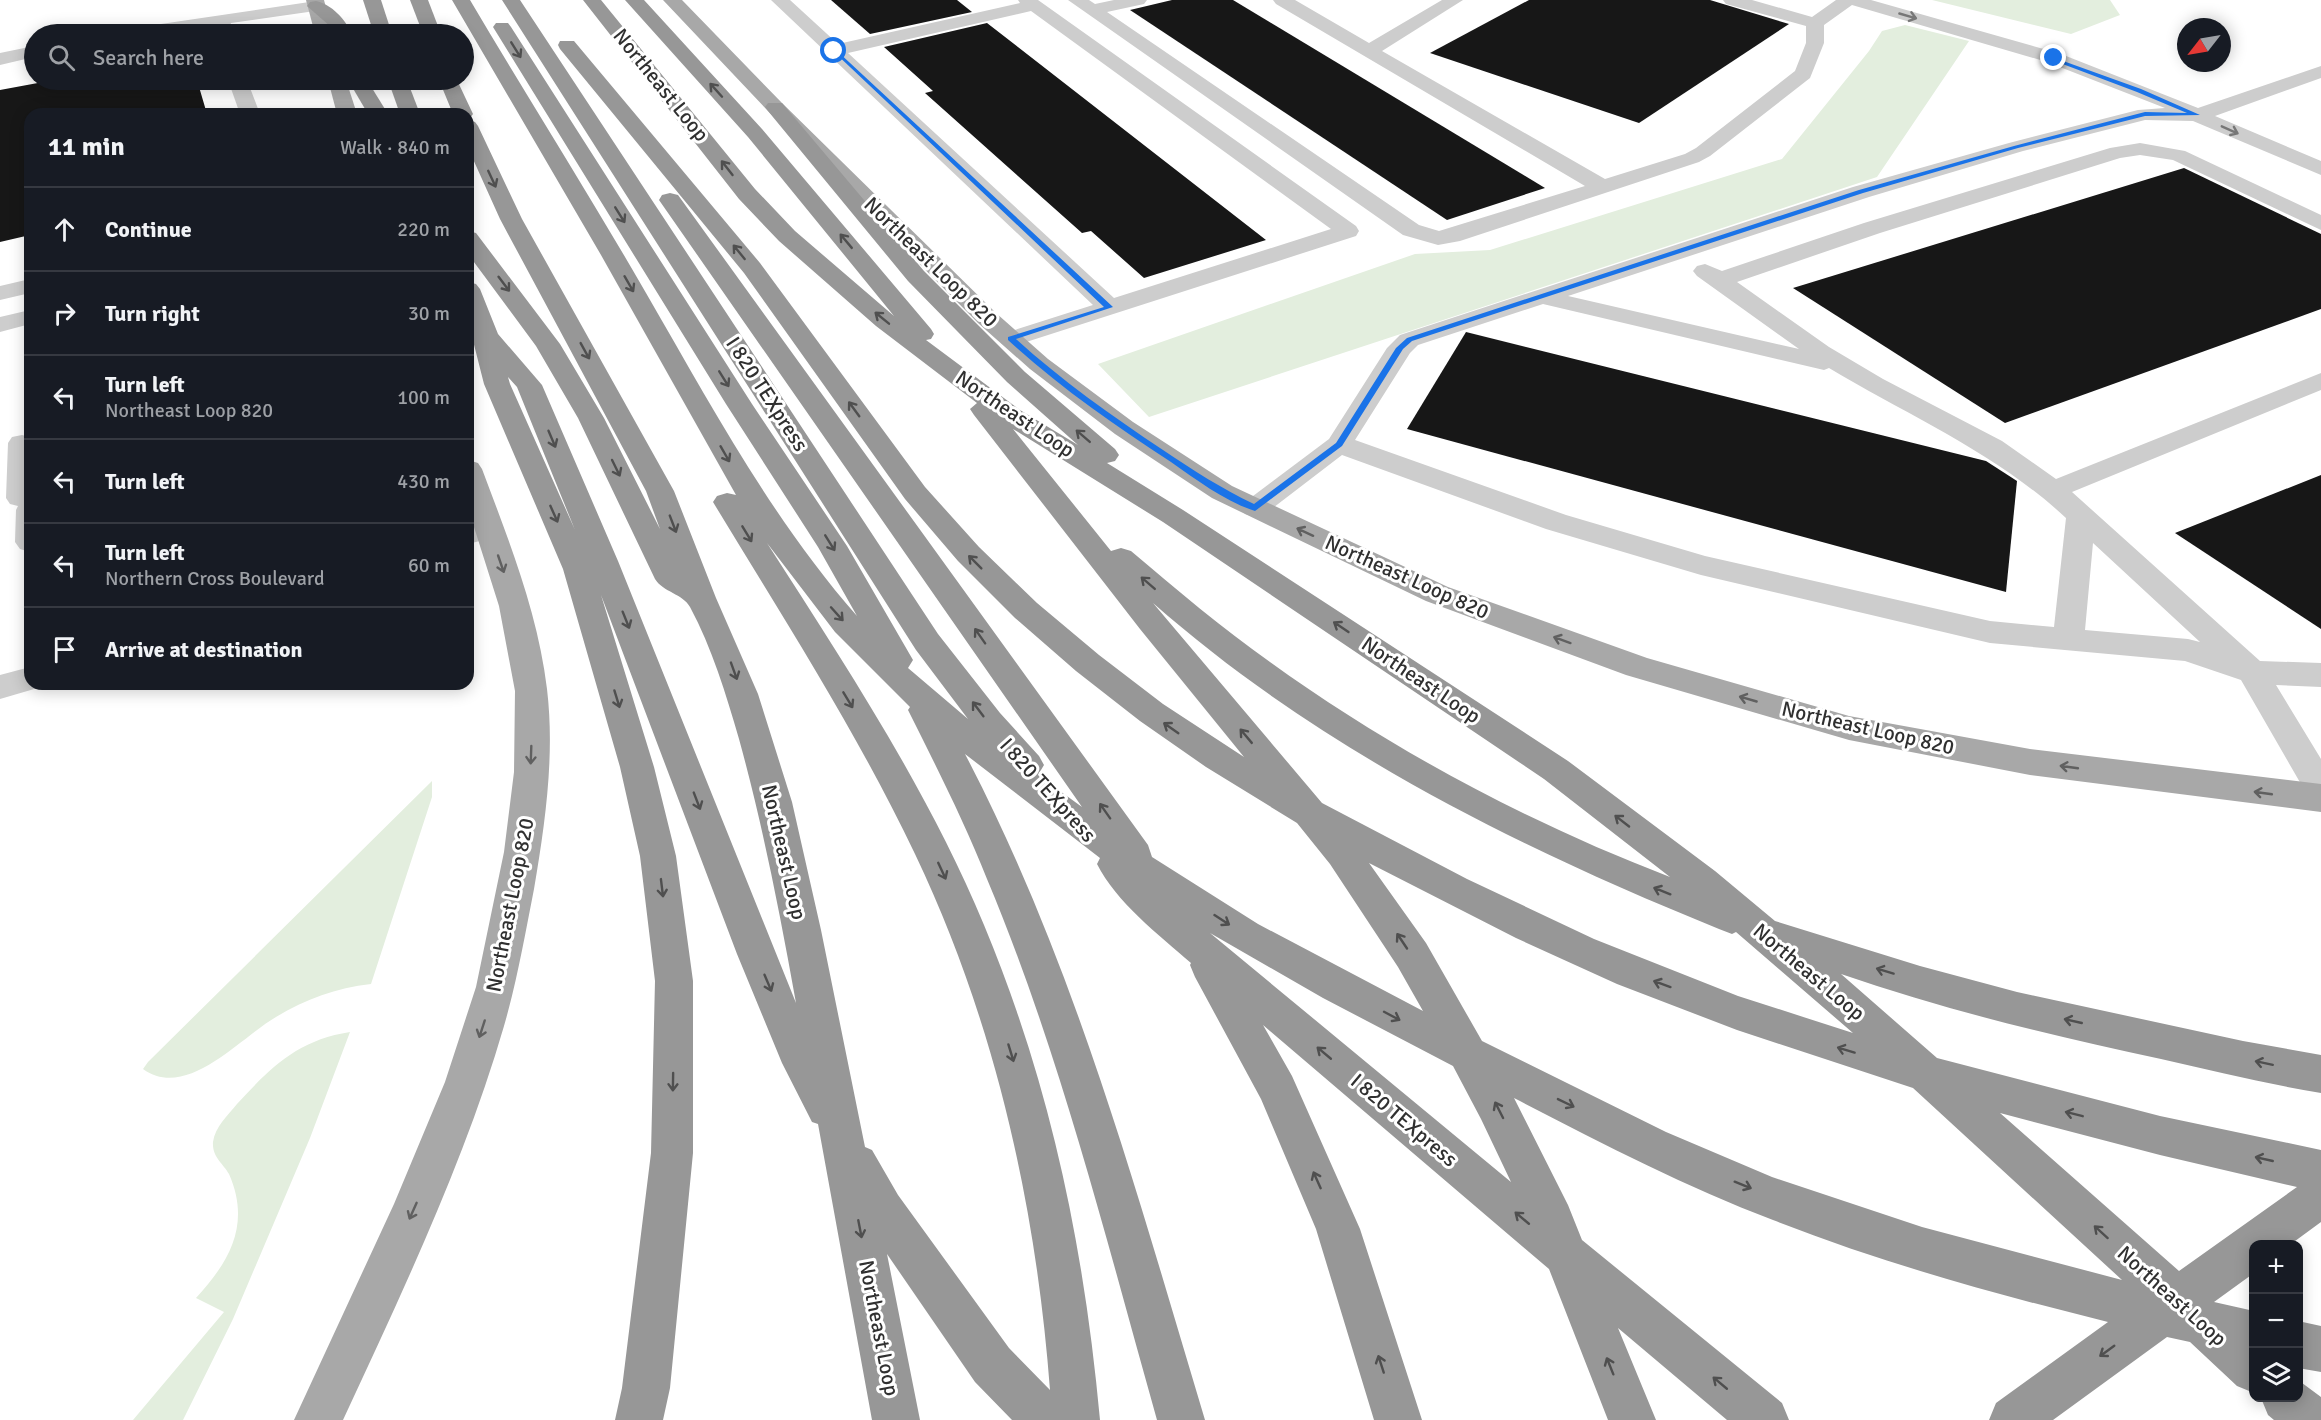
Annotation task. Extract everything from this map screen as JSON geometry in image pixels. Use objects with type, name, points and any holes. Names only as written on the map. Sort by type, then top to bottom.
[{"type":"highway","points":[[372,0],[380,24]]},
{"type":"highway","points":[[419,0],[428,24]]},
{"type":"highway","points":[[461,0],[577,198],[609,247],[747,491],[792,558],[830,606],[870,650],[932,708],[1105,843],[1242,933],[1341,988],[1514,1078],[1717,1174],[1805,1211],[1914,1248],[2013,1276],[2249,1333]]},
{"type":"highway","name":"I 820 TEXpress","points":[[485,0],[739,404],[832,546],[954,763],[1010,889],[1067,1044],[1181,1420]]},
{"type":"highway","name":"I 820 TEXpress","points":[[511,0],[927,642],[988,722],[1156,910],[1396,1114],[1765,1420]]},
{"type":"highway","name":"Northeast Loop","points":[[592,0],[747,194],[787,236],[885,321],[1011,416],[1173,516],[1556,770],[1702,882],[1862,1016],[2249,1365]]},
{"type":"highway","points":[[634,0],[755,133],[858,254],[1029,465],[1151,621],[1343,854],[1412,956],[1496,1105],[1552,1220],[1632,1420]]},
{"type":"highway","points":[[316,3],[338,24]]},
{"type":"highway","points":[[1398,1420],[1338,1229],[1277,1089],[1211,969],[1115,825],[633,148],[561,36],[752,268],[915,493],[970,558],[1053,636],[1180,734],[1324,824],[1468,897],[1632,973],[1827,1044],[1913,1070],[2195,1144],[2321,1171]]},
{"type":"highway","points":[[364,90],[374,108]]},
{"type":"highway","points":[[401,90],[408,108]]},
{"type":"highway","points":[[452,90],[460,108]]},
{"type":"highway","points":[[775,107],[916,276],[962,325],[1016,377],[1158,500],[1173,516]]},
{"type":"highway","name":"Northeast Loop","points":[[474,139],[511,219],[660,491],[701,598],[742,694],[774,801],[802,930],[896,1420]]},
{"type":"highway","points":[[577,198],[578,224],[604,282],[724,497],[859,718],[910,808],[959,909],[1003,1026],[1040,1159],[1058,1251],[1072,1360],[1076,1420]]},
{"type":"highway","points":[[474,246],[559,362],[591,417],[670,579],[701,598]]},
{"type":"highway","points":[[474,304],[486,336],[497,384],[578,569],[637,767],[658,856],[674,981],[672,1153],[646,1388],[639,1420]]},
{"type":"highway","points":[[486,336],[529,386],[603,561],[756,954],[802,1063],[882,1210],[992,1365],[1045,1420]]},
{"type":"highway","points":[[1029,465],[1083,522],[1133,569],[1192,621],[1251,665],[1313,707],[1450,790],[1622,875],[1792,941],[1947,990],[2121,1033],[2321,1074]]},
{"type":"highway","points":[[2260,1240],[2321,1196]]},
{"type":"highway","points":[[2013,1420],[2249,1248]]},
{"type":"highway","points":[[2303,1345],[2321,1349]]},
{"type":"highway","points":[[2290,1402],[2310,1420]]},
{"type":"main road","name":"Northeast Loop 820","points":[[672,0],[775,107],[987,318],[1039,364],[1124,428],[1222,492],[1255,508],[1437,594],[1637,667],[1849,728],[2030,762],[2321,798]]},
{"type":"main road","points":[[316,3],[321,24]]},
{"type":"main road","points":[[340,90],[345,108]]},
{"type":"main road","name":"Northeast Loop 820","points":[[318,1420],[364,1325],[445,1139],[469,1072],[493,997],[526,833],[532,755],[531,692],[516,608],[478,532],[474,507]]},
{"type":"street","points":[[780,0],[1109,307]]},
{"type":"street","points":[[1085,5],[1138,0]]},
{"type":"street","points":[[1369,51],[1454,0]]},
{"type":"street","points":[[1732,0],[1815,23],[1850,0],[2054,58],[2139,90],[2321,170]]},
{"type":"street","points":[[1907,0],[2074,49],[2160,80],[2254,120]]},
{"type":"street","points":[[1286,1],[1604,188]]},
{"type":"street","points":[[234,24],[316,3]]},
{"type":"street","points":[[834,51],[1030,3],[1348,231],[1011,339]]},
{"type":"street","points":[[1085,5],[1411,231],[1423,236],[1438,238],[1452,236],[1604,188],[1692,158],[1703,152],[1718,138],[1803,74],[1815,43],[1815,23]]},
{"type":"street","points":[[0,59],[24,54]]},
{"type":"street","points":[[1255,508],[1339,444],[1400,348],[1409,340],[1898,181],[2016,147],[2145,114],[2197,115],[2320,74]]},
{"type":"street","points":[[242,90],[248,108]]},
{"type":"street","points":[[1719,280],[2118,152],[2140,149],[2178,155],[2321,223]]},
{"type":"street","points":[[1898,181],[1946,206]]},
{"type":"street","points":[[1677,253],[1846,367],[1992,447],[2053,490],[2252,672],[2321,789]]},
{"type":"street","points":[[0,293],[24,287]]},
{"type":"street","points":[[1539,296],[1846,367]]},
{"type":"street","points":[[0,325],[24,319]]},
{"type":"street","points":[[2053,490],[2321,381]]},
{"type":"street","points":[[17,443],[24,496]]},
{"type":"street","points":[[1339,444],[1556,522],[1701,564],[1990,632],[2188,650],[2252,672],[2321,675]]},
{"type":"street","points":[[2068,639],[2081,516]]},
{"type":"street","points":[[0,687],[24,681]]},
{"type":"green space","points":[[1932,0],[2110,0],[2120,15],[2071,34]]},
{"type":"green space","points":[[1905,25],[1969,41],[1877,177],[1149,417],[1098,364],[1415,254],[1490,250],[1782,159],[1869,51],[1882,31]]},
{"type":"green space","points":[[432,781],[432,797],[371,984],[333,991],[299,1005],[262,1026],[230,1051],[195,1072],[177,1077],[160,1077],[143,1069],[148,1062]]},
{"type":"green space","points":[[350,1032],[310,1138],[233,1319],[183,1420],[133,1420],[224,1312],[196,1298],[219,1270],[227,1256],[234,1241],[237,1225],[238,1209],[235,1192],[229,1174],[216,1156],[213,1147],[219,1126],[249,1091],[287,1057],[315,1041]]},
{"type":"building","points":[[831,0],[957,0],[972,12],[870,34]]},
{"type":"building","points":[[1172,0],[1233,0],[1545,188],[1447,220],[1130,10]]},
{"type":"building","points":[[1529,0],[1710,0],[1789,24],[1639,123],[1430,53]]},
{"type":"building","points":[[987,23],[1266,240],[1144,278],[1091,231],[1082,233],[925,93],[933,91],[884,47]]},
{"type":"building","points":[[24,86],[24,90],[200,90],[205,108],[24,108],[24,236],[0,242],[0,90]]},
{"type":"building","points":[[2184,168],[2321,234],[2321,309],[2005,423],[1793,288]]},
{"type":"building","points":[[1466,332],[1986,461],[2017,481],[2006,592],[1407,429]]},
{"type":"building","points":[[2321,475],[2321,629],[2175,533]]},
{"type":"route","points":[[834,51],[1109,307],[1011,339],[1039,364],[1124,428],[1222,492],[1255,508],[1339,444],[1400,348],[1409,340],[1861,192],[2016,147],[2145,114],[2197,115],[2054,58]]}]
